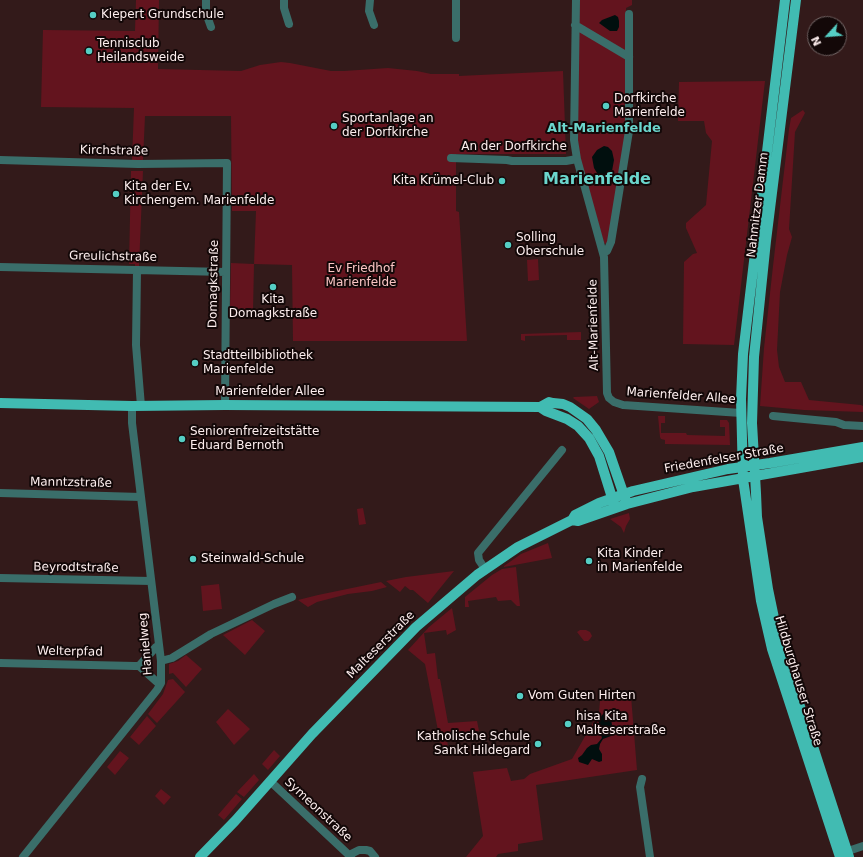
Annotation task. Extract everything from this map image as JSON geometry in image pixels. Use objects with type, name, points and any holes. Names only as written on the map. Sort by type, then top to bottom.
[{"type":"main road","name":"Nahmitzer Damm","points":[[741,413],[741,386],[745,334],[785,0]]},
{"type":"main road","name":"Nahmitzer Damm","points":[[752,414],[754,356],[758,312],[796,0]]},
{"type":"main road","name":"Marienfelder Allee","points":[[0,403],[137,406],[225,405],[540,407],[549,402],[563,404],[570,407],[589,421],[600,435],[609,452],[627,504]]},
{"type":"main road","name":"Marienfelder Allee","points":[[540,407],[546,411],[567,419],[578,426],[589,438],[599,456],[613,503]]},
{"type":"main road","name":"Marienfelder Allee","points":[[741,413],[752,414]]},
{"type":"main road","name":"Hildburghauser Straße","points":[[741,413],[743,479],[761,601],[772,649],[844,855]]},
{"type":"main road","points":[[752,414],[755,477]]},
{"type":"main road","name":"Friedenfelser Straße","points":[[613,503],[623,494],[677,480],[742,467],[863,448]]},
{"type":"main road","name":"Friedenfelser Straße","points":[[485,569],[518,547],[572,520],[575,515],[613,503],[627,504],[693,487],[863,457]]},
{"type":"main road","name":"Hildburghauser Straße","points":[[755,477],[757,517],[773,617],[779,642],[844,855]]},
{"type":"main road","name":"Malteserstraße","points":[[200,857],[236,821],[319,726],[411,633],[443,603],[485,569]]},
{"type":"street","points":[[206,0],[206,13],[211,27]]},
{"type":"street","points":[[284,0],[284,8],[289,24]]},
{"type":"street","points":[[370,0],[370,11],[374,25]]},
{"type":"street","points":[[456,0],[456,38]]},
{"type":"street","name":"Alt-Marienfelde","points":[[576,0],[573,133],[577,159],[605,261],[607,391],[609,398]]},
{"type":"street","points":[[603,252],[606,251],[611,242],[629,131],[629,14]]},
{"type":"street","points":[[575,25],[629,58]]},
{"type":"street","name":"An der Dorfkirche","points":[[451,158],[512,161],[566,161],[577,159]]},
{"type":"street","name":"Kirchstraße","points":[[0,160],[138,164],[227,163]]},
{"type":"street","name":"Domagkstraße","points":[[225,405],[227,163]]},
{"type":"street","name":"Greulichstraße","points":[[0,267],[226,272]]},
{"type":"street","name":"Hanielweg","points":[[23,857],[157,690],[161,683],[161,660],[132,423],[137,406],[137,270]]},
{"type":"street","name":"Marienfelder Allee","points":[[609,398],[614,402],[623,405],[741,413]]},
{"type":"street","points":[[773,416],[863,426]]},
{"type":"street","points":[[485,569],[479,560],[478,553],[562,450]]},
{"type":"street","name":"Manntzstraße","points":[[0,494],[141,497]]},
{"type":"street","name":"Beyrodtstraße","points":[[0,578],[151,581]]},
{"type":"street","points":[[161,660],[172,658],[211,634],[292,597]]},
{"type":"street","points":[[159,647],[156,647],[139,666],[157,682],[161,683]]},
{"type":"street","name":"Welterpfad","points":[[0,663],[139,666]]},
{"type":"street","points":[[642,779],[640,787],[650,857]]},
{"type":"street","name":"Symeonstraße","points":[[270,782],[350,856],[358,850],[366,850],[370,851],[375,857]]},
{"type":"street","points":[[844,855],[863,846]]},
{"type":"green space","name":"Ev Friedhof Marienfelde","points":[[136,0],[159,0],[158,69],[241,71],[260,65],[281,62],[331,71],[388,68],[431,74],[459,74],[459,76],[563,71],[566,154],[456,154],[456,211],[459,212],[467,341],[293,341],[292,265],[254,264],[256,211],[232,211],[231,116],[145,116],[143,160],[132,160],[134,108],[41,107],[43,30],[135,31]]},
{"type":"green space","points":[[579,0],[632,0],[632,5],[626,8],[626,132],[608,241],[606,244],[604,243],[581,164],[576,127]]},
{"type":"green space","points":[[765,81],[734,345],[683,344],[684,262],[693,254],[697,253],[686,228],[686,223],[706,205],[712,141],[706,133],[704,121],[678,121],[679,82]]},
{"type":"green space","points":[[803,110],[805,113],[795,132],[789,229],[792,237],[780,292],[777,350],[779,367],[785,382],[801,382],[809,400],[861,405],[863,406],[863,412],[804,410],[760,406],[764,348],[789,129],[791,118]]},
{"type":"green space","points":[[131,171],[143,171],[139,266],[129,264]]},
{"type":"green space","points":[[538,259],[539,280],[528,281],[527,260]]},
{"type":"green space","points":[[231,263],[254,264],[253,311],[230,310]]},
{"type":"green space","points":[[581,332],[581,340],[567,340],[567,335],[525,336],[525,341],[521,340],[521,334]]},
{"type":"green space","points":[[597,396],[599,402],[589,409],[573,398],[574,397]]},
{"type":"green space","points":[[658,416],[665,416],[665,423],[661,423],[661,433],[686,433],[687,435],[725,436],[725,427],[720,427],[720,420],[727,420],[729,423],[730,445],[665,444],[665,440],[661,439],[660,437]]},
{"type":"green space","points":[[363,508],[366,524],[359,525],[357,509]]},
{"type":"green space","points":[[629,513],[630,519],[624,533],[621,527],[610,519]]},
{"type":"green space","points":[[548,543],[552,558],[504,567],[521,554]]},
{"type":"green space","points":[[516,567],[520,606],[517,606],[511,600],[498,601],[496,597],[468,601],[469,607],[465,607],[465,597],[492,575],[502,569]]},
{"type":"green space","points":[[454,571],[428,603],[413,590],[410,590],[405,586],[400,592],[386,581],[406,577]]},
{"type":"green space","points":[[381,582],[387,587],[372,591],[348,594],[317,602],[308,607],[298,600],[318,595]]},
{"type":"green space","points":[[219,584],[222,609],[203,611],[201,586]]},
{"type":"green space","points":[[452,608],[456,630],[447,635],[446,630],[424,633],[427,654],[435,653],[438,679],[440,679],[448,723],[477,721],[479,731],[447,736],[448,750],[442,751],[425,664],[408,650],[429,627]]},
{"type":"green space","points":[[252,620],[265,631],[245,655],[223,635]]},
{"type":"green space","points":[[580,630],[590,632],[592,636],[588,641],[584,641],[577,632]]},
{"type":"green space","points":[[186,655],[202,669],[186,687],[173,673],[169,674],[169,664],[178,661]]},
{"type":"green space","points":[[173,679],[185,692],[157,723],[148,714],[163,694],[168,680]]},
{"type":"green space","points":[[631,696],[637,770],[536,785],[543,840],[518,844],[518,851],[498,854],[496,857],[466,857],[483,836],[473,772],[507,768],[511,781],[524,779],[530,774],[572,759],[599,712],[600,701]]},
{"type":"green space","points":[[228,709],[250,729],[234,745],[216,722]]},
{"type":"green space","points":[[147,716],[156,726],[139,745],[130,737]]},
{"type":"green space","points":[[274,750],[280,756],[268,770],[262,764]]},
{"type":"green space","points":[[120,751],[129,758],[115,775],[107,767]]},
{"type":"green space","points":[[254,774],[259,780],[244,797],[237,792]]},
{"type":"green space","points":[[161,789],[171,797],[164,805],[155,796]]},
{"type":"green space","points":[[236,794],[242,799],[224,820],[218,815]]},
{"type":"shaded area","points":[[615,15],[618,17],[619,21],[617,31],[610,31],[599,23],[602,20]]},
{"type":"shaded area","points":[[604,146],[608,147],[612,151],[614,160],[612,171],[609,174],[601,176],[594,168],[592,157],[597,150]]},
{"type":"shaded area","points":[[606,710],[610,712],[613,732],[611,736],[603,739],[600,744],[599,749],[602,754],[602,761],[599,762],[592,759],[588,765],[579,762],[578,758],[587,748],[591,745],[597,744],[602,738],[598,725],[600,718]]},
{"type":"place","name":"Kiepert Grundschule","points":[[93,15]]},
{"type":"place","name":"Tennisclub Heilandsweide","points":[[89,51]]},
{"type":"place","name":"Dorfkirche Marienfelde","points":[[606,106]]},
{"type":"place","name":"Sportanlage an der Dorfkirche","points":[[334,126]]},
{"type":"place","name":"Kita Krümel-Club","points":[[502,181]]},
{"type":"place","name":"Kita der Ev. Kirchengem. Marienfelde","points":[[116,194]]},
{"type":"place","name":"Solling Oberschule","points":[[508,245]]},
{"type":"place","name":"Kita Domagkstraße","points":[[273,287]]},
{"type":"place","name":"Stadtteilbibliothek Marienfelde","points":[[195,363]]},
{"type":"place","name":"Seniorenfreizeitstätte Eduard Bernoth","points":[[182,439]]},
{"type":"place","name":"Steinwald-Schule","points":[[193,559]]},
{"type":"place","name":"Kita Kinder in Marienfelde","points":[[589,561]]},
{"type":"place","name":"Vom Guten Hirten","points":[[520,696]]},
{"type":"place","name":"hisa Kita Malteserstraße","points":[[568,724]]},
{"type":"place","name":"Katholische Schule Sankt Hildegard","points":[[538,744]]},
{"type":"district","name":"Alt-Marienfelde","points":[[604,129]]},
{"type":"district","name":"Marienfelde","points":[[597,180]]}]
